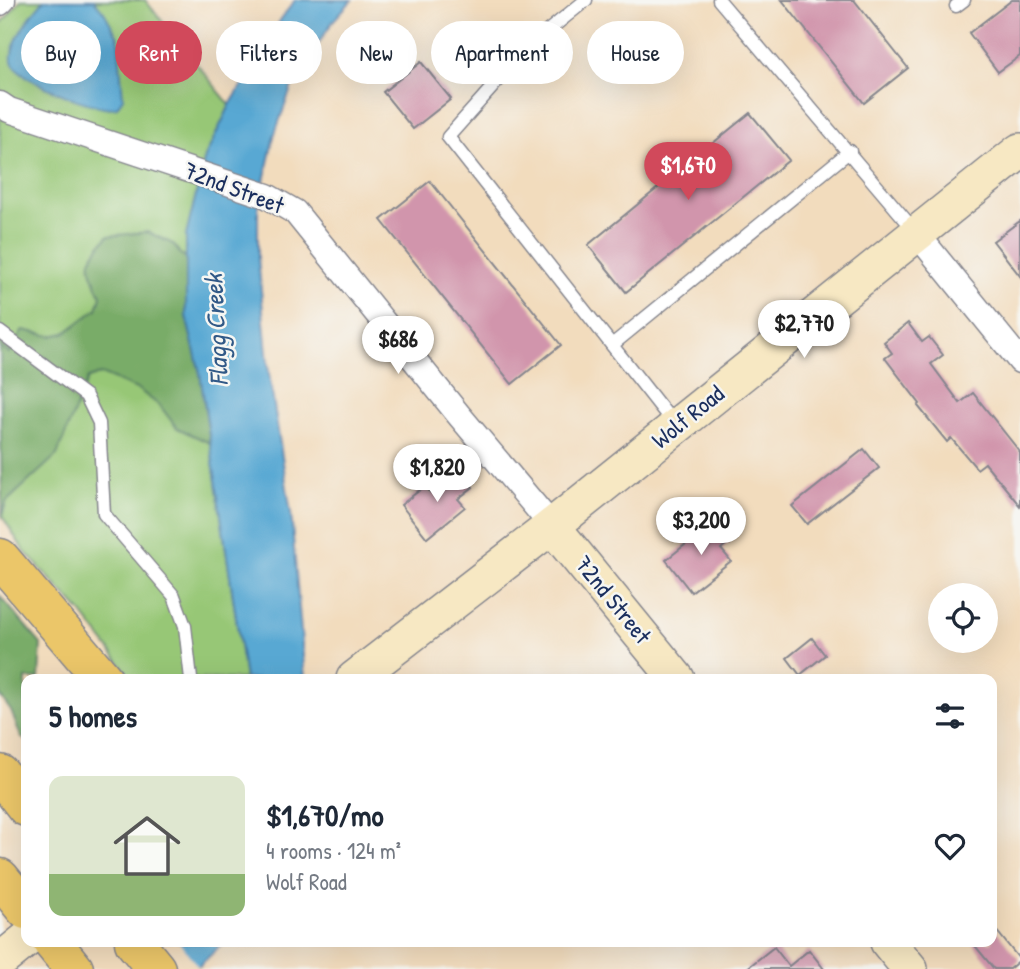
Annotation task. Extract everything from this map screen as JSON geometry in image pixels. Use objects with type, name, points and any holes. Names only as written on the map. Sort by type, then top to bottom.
[{"type":"highway","points":[[0,558],[99,674]]},
{"type":"highway","points":[[0,878],[21,904]]},
{"type":"highway","points":[[56,947],[74,969]]},
{"type":"highway","points":[[138,947],[156,969]]},
{"type":"street","name":"72nd Street","points":[[0,104],[9,110],[267,196],[295,212],[673,674]]},
{"type":"street","name":"Wolf Road","points":[[360,674],[552,526],[1020,151]]},
{"type":"street","points":[[917,234],[1020,361]]},
{"type":"street","points":[[0,961],[21,944]]},
{"type":"street","points":[[892,947],[910,969]]},
{"type":"lane","points":[[586,0],[528,47],[448,137],[676,427]]},
{"type":"lane","points":[[719,0],[850,151],[917,234]]},
{"type":"lane","points":[[612,345],[850,151]]},
{"type":"lane","points":[[0,332],[86,396],[99,423],[104,514],[174,596],[185,626],[190,674]]},
{"type":"green space","points":[[21,0],[145,0],[162,21],[115,21],[115,84],[202,84],[202,70],[230,105],[205,157],[186,236],[186,316],[200,373],[244,674],[128,674],[81,612],[24,551],[2,516],[6,502],[57,454],[0,348],[0,25]]},
{"type":"green space","points":[[148,232],[173,244],[181,255],[186,257],[186,316],[200,373],[210,443],[177,428],[160,406],[139,390],[101,374],[88,378],[57,455],[6,502],[2,516],[0,346],[9,353],[23,330],[51,336],[65,333],[97,309],[101,296],[91,270],[95,252],[108,236]]},
{"type":"green space","points":[[0,596],[41,644],[39,674],[21,674],[21,737],[11,711],[0,696]]},
{"type":"water","points":[[44,0],[94,0],[115,32],[115,84],[122,84],[123,98],[117,107],[94,105],[41,84],[101,84],[101,21],[28,21]]},
{"type":"water","points":[[295,0],[352,0],[322,38],[322,21],[280,21]]},
{"type":"water","points":[[21,31],[21,72],[12,61],[14,45]]},
{"type":"water","name":"Flagg Creek","points":[[242,84],[293,84],[274,136],[258,208],[258,258],[269,374],[291,513],[305,674],[244,674],[200,373],[186,316],[186,236],[205,157]]},
{"type":"water","points":[[149,947],[219,947],[196,969],[125,969]]},
{"type":"pier","points":[[144,947],[183,947],[200,969],[121,969]]},
{"type":"building","points":[[782,0],[854,0],[908,68],[864,103]]},
{"type":"building","points":[[1012,0],[1020,0],[1020,56],[998,72],[969,33]]},
{"type":"building","points":[[421,62],[431,74],[431,84],[439,84],[451,99],[413,129],[383,92],[393,84],[417,84],[417,65]]},
{"type":"building","points":[[750,113],[789,160],[626,292],[588,245]]},
{"type":"building","points":[[430,181],[561,345],[512,384],[381,220]]},
{"type":"building","points":[[1020,221],[1020,276],[993,241]]},
{"type":"building","points":[[908,323],[922,342],[929,337],[943,355],[931,364],[960,403],[973,393],[1020,452],[1020,506],[985,463],[977,469],[951,438],[947,442],[885,358],[892,353],[884,342]]},
{"type":"building","points":[[864,449],[879,468],[807,524],[792,506]]},
{"type":"building","points":[[459,470],[473,487],[458,499],[465,507],[427,538],[401,505],[425,486],[431,493]]},
{"type":"building","points":[[714,522],[730,541],[721,549],[731,561],[691,592],[666,560]]},
{"type":"building","points":[[812,638],[825,655],[801,674],[787,658]]},
{"type":"building","points":[[997,931],[1020,960],[1009,969],[994,969],[976,947],[997,947]]},
{"type":"building","points":[[774,947],[789,966],[809,950],[824,969],[746,969]]}]
